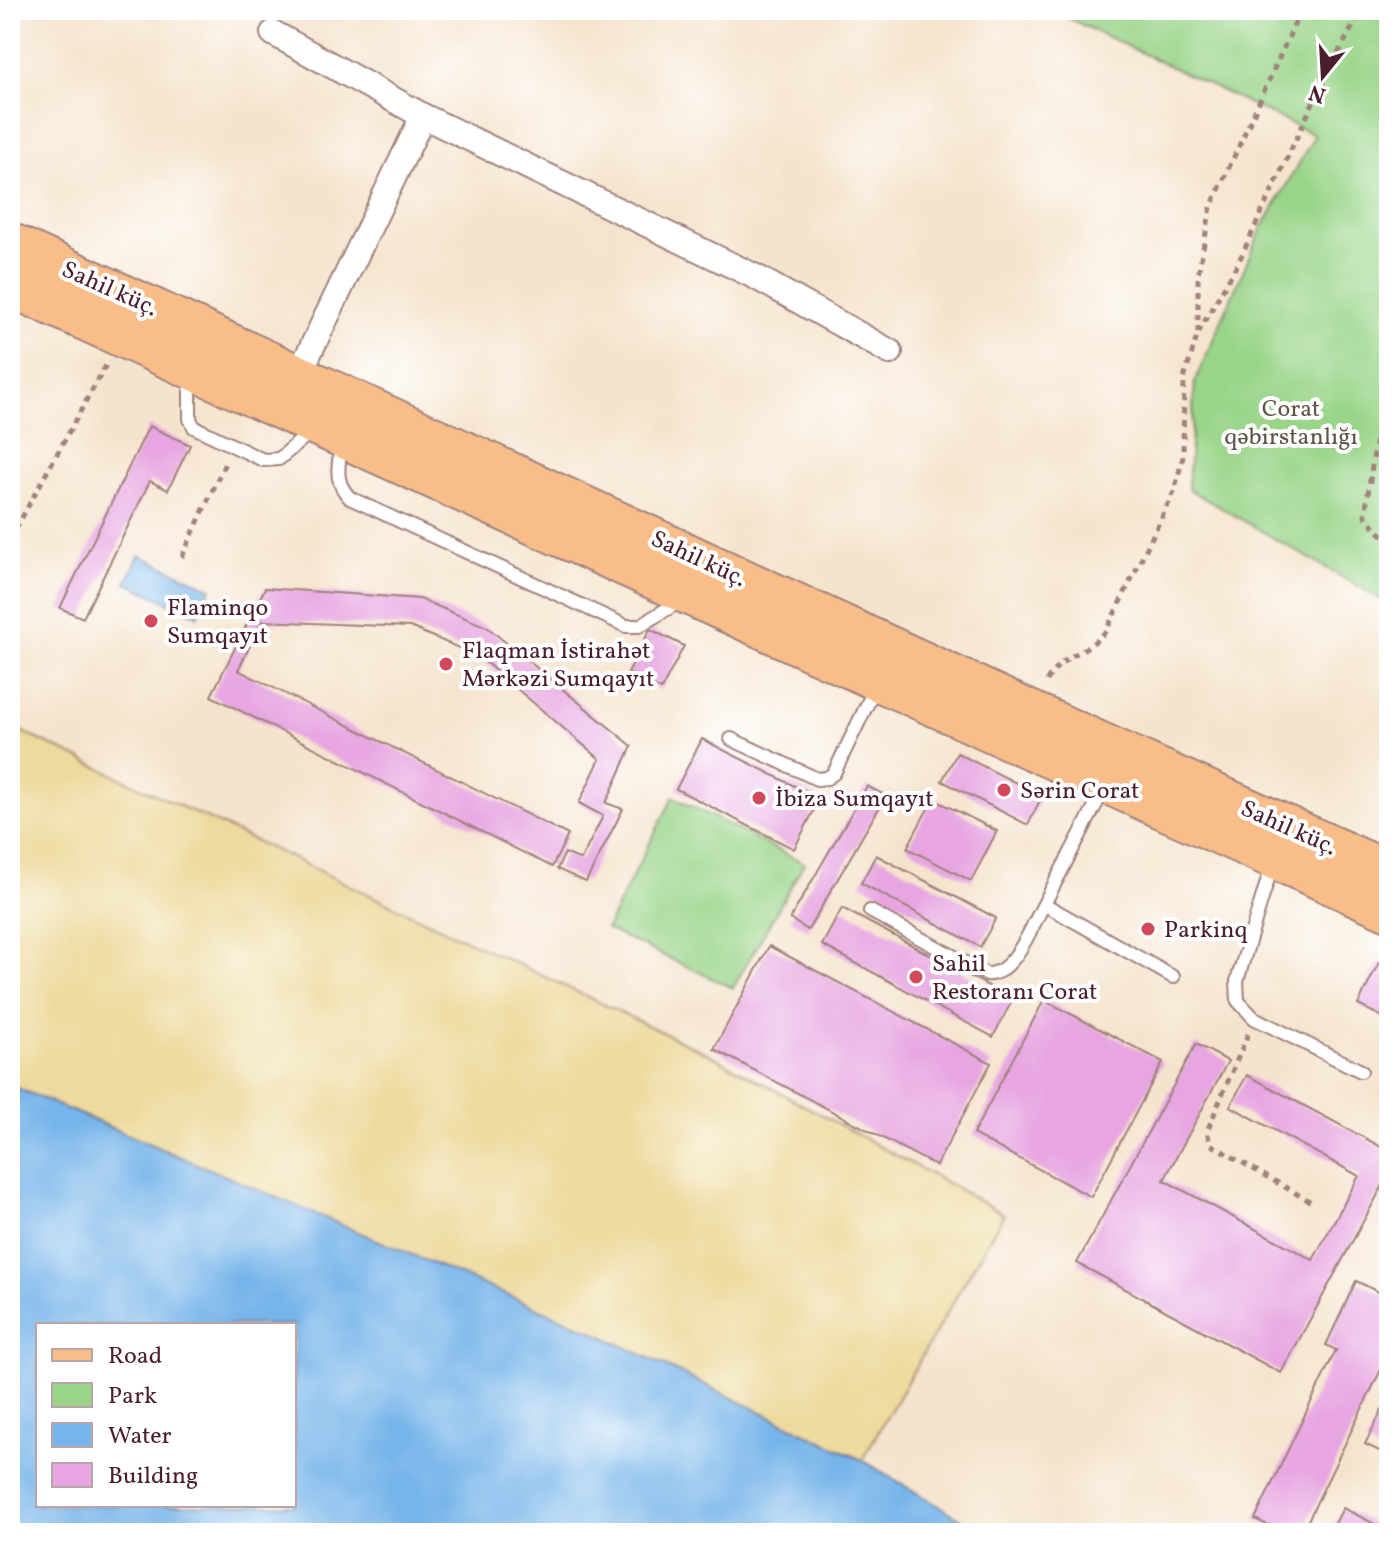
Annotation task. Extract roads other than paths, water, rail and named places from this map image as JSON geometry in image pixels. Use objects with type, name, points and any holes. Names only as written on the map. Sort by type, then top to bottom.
[{"type":"main road","name":"Sahil küç.","points":[[10,243],[1032,712],[1389,872]]},
{"type":"main road","name":"Sahil küç.","points":[[10,286],[689,596],[1389,910]]},
{"type":"street","points":[[273,33],[423,116],[756,277],[890,352]]},
{"type":"street","points":[[299,374],[423,116]]},
{"type":"lane","points":[[190,368],[190,419],[194,427],[263,460],[279,459],[330,432],[340,488],[350,498],[626,626],[639,626],[689,596]]},
{"type":"lane","points":[[731,739],[817,779],[827,778],[834,773],[879,681]]},
{"type":"lane","points":[[870,911],[986,974],[996,975],[1008,968],[1107,785]]},
{"type":"lane","points":[[1274,859],[1237,981],[1238,1001],[1254,1018],[1361,1071]]},
{"type":"lane","points":[[1044,904],[1173,977]]},
{"type":"water","points":[[139,555],[211,588],[198,616],[126,583]]},
{"type":"water","points":[[10,1085],[590,1330],[862,1460],[984,1533],[10,1533]]},
{"type":"place","name":"Flaminqo Sumqayıt","points":[[151,621]]},
{"type":"place","name":"Flaqman İstirahət Mərkəzi Sumqayıt","points":[[446,664]]},
{"type":"place","name":"Sərin Corat","points":[[1004,790]]},
{"type":"place","name":"İbiza Sumqayıt","points":[[759,798]]},
{"type":"place","name":"Parkinq","points":[[1148,929]]},
{"type":"place","name":"Sahil Restoranı Corat","points":[[916,977]]},
{"type":"park label","name":"Corat qəbirstanlığı","points":[[1291,422]]}]
